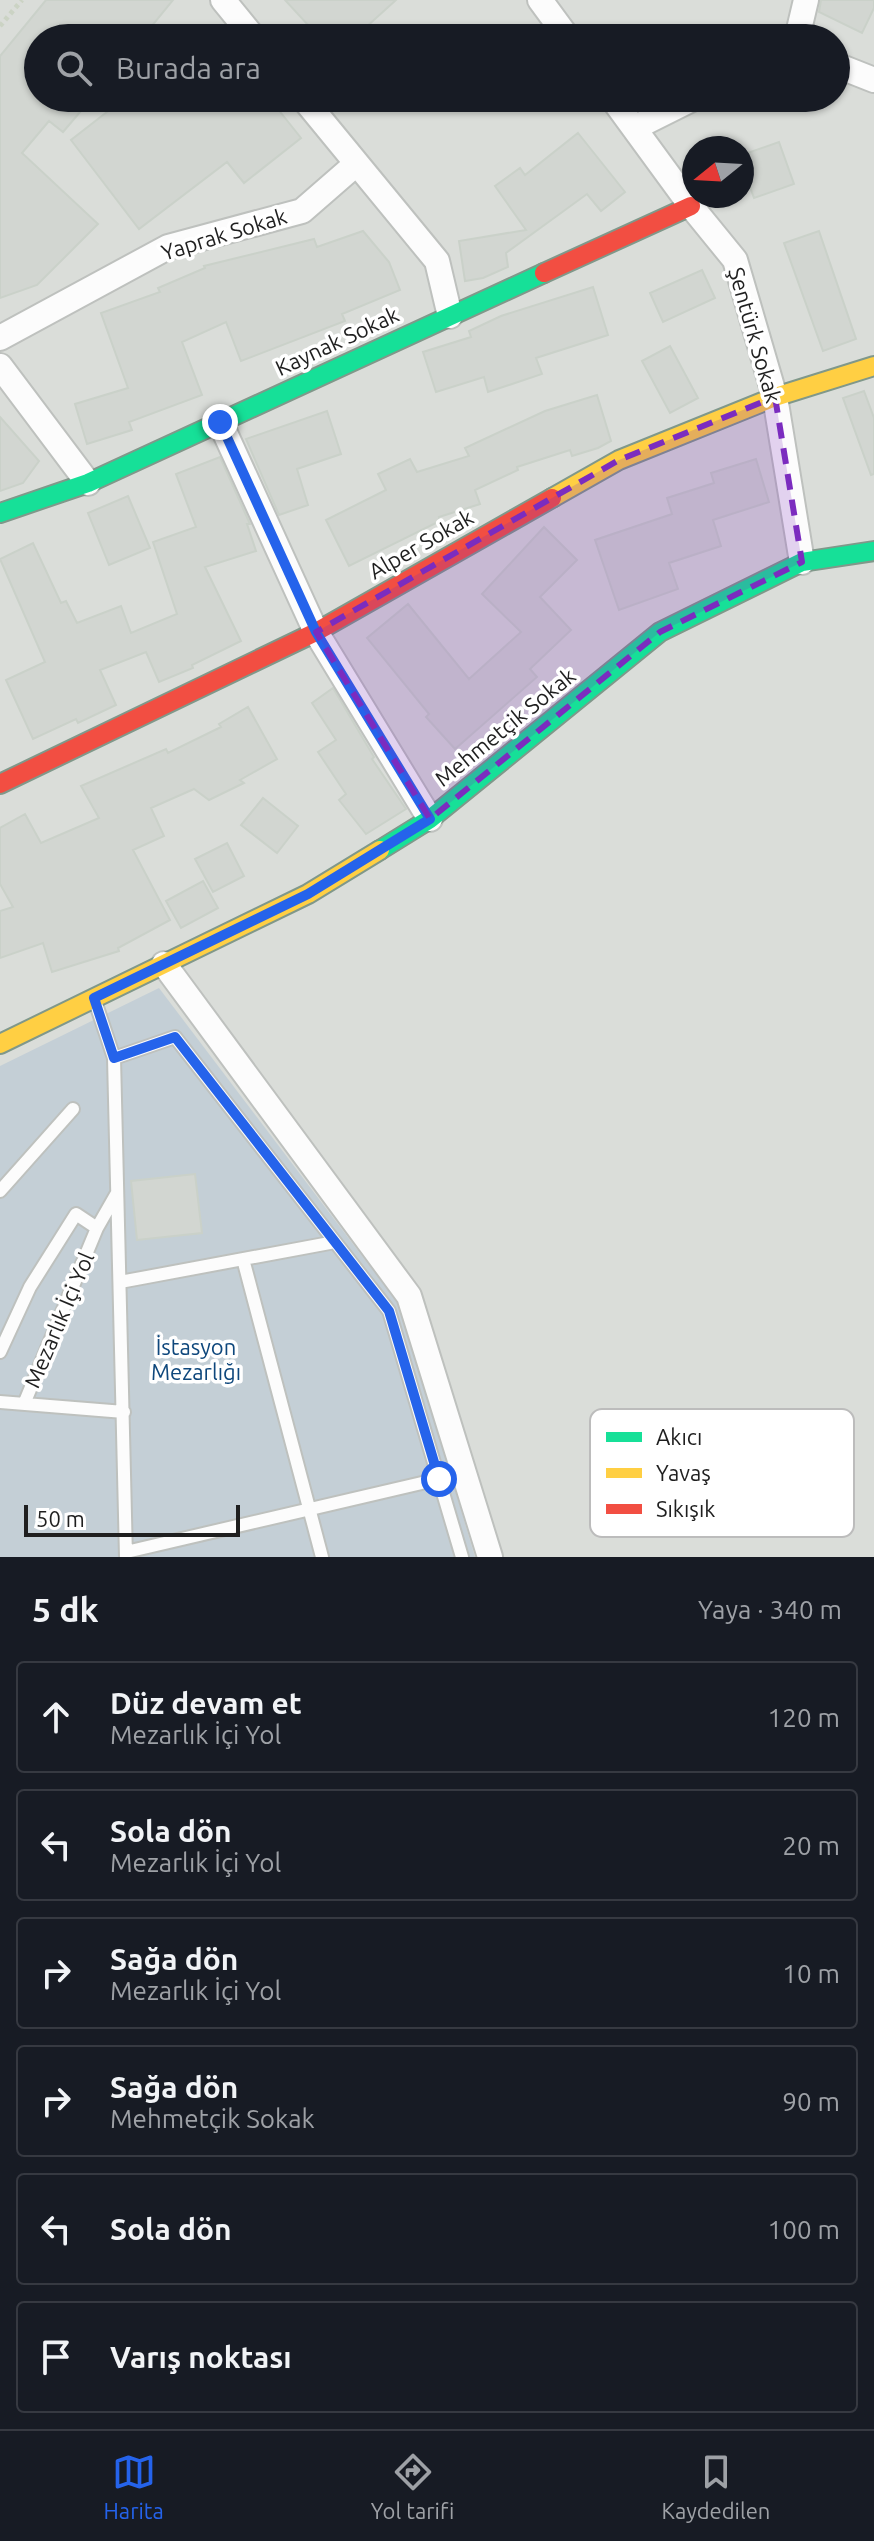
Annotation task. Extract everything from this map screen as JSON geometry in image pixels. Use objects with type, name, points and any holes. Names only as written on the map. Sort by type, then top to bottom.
[{"type":"street","points":[[223,0],[243,24]]},
{"type":"street","points":[[540,0],[558,24]]},
{"type":"street","points":[[800,24],[806,0]]},
{"type":"street","points":[[850,71],[874,80]]},
{"type":"street","points":[[314,112],[437,261],[450,316]]},
{"type":"street","name":"Şentürk Sokak","points":[[622,112],[682,194]]},
{"type":"street","points":[[634,128],[666,112]]},
{"type":"street","name":"Yaprak Sokak","points":[[0,338],[168,247],[302,211],[356,164]]},
{"type":"street","name":"Kaynak Sokak","points":[[0,513],[88,483],[687,208]]},
{"type":"street","name":"Şentürk Sokak","points":[[693,208],[735,260],[775,397],[802,562]]},
{"type":"street","points":[[0,366],[88,483]]},
{"type":"street","name":"Alper Sokak","points":[[0,784],[316,632],[619,460],[775,397],[874,366]]},
{"type":"street","points":[[220,422],[316,632],[430,819]]},
{"type":"street","name":"Mehmetçik Sokak","points":[[0,1044],[308,894],[430,819],[660,632],[802,562],[874,551]]},
{"type":"street","points":[[164,964],[409,1296],[490,1557]]},
{"type":"lane","name":"Mezarlık İçi Yol","points":[[94,998],[114,1058],[126,1555],[439,1479]]},
{"type":"lane","points":[[114,1058],[175,1037],[389,1311],[462,1557]]},
{"type":"lane","points":[[0,1191],[73,1109]]},
{"type":"lane","points":[[97,1228],[118,1192]]},
{"type":"lane","name":"Mezarlık İçi Yol","points":[[0,1352],[30,1287],[76,1214],[97,1228],[24,1404]]},
{"type":"lane","name":"Mezarlık İçi Yol","points":[[120,1282],[335,1242]]},
{"type":"lane","points":[[243,1259],[322,1557]]},
{"type":"lane","name":"Mezarlık İçi Yol","points":[[0,1402],[124,1412]]},
{"type":"path","points":[[0,26],[22,0]]},
{"type":"highlighted area","points":[[775,397],[802,562],[660,632],[430,819],[316,632],[619,460]]},
{"type":"shaded area","points":[[0,0],[874,0],[874,1557],[0,1557]]},
{"type":"green space","name":"İstasyon Mezarlığı","points":[[159,988],[400,1306],[475,1557],[0,1557],[0,1066]]},
{"type":"building","points":[[46,0],[173,0],[153,24],[26,24]]},
{"type":"building","points":[[285,0],[396,0],[369,24],[307,24]]},
{"type":"building","points":[[821,0],[874,0],[874,8],[862,33],[850,27],[850,24],[819,12]]},
{"type":"building","points":[[24,27],[24,112],[80,112],[63,132],[49,121],[22,153],[98,224],[37,285],[0,298],[0,56]]},
{"type":"building","points":[[107,112],[280,112],[301,138],[244,183],[227,162],[139,229],[71,140]]},
{"type":"building","points":[[578,133],[625,192],[601,211],[587,194],[506,253],[508,267],[483,278],[465,281],[459,241],[526,230],[495,186],[520,168],[525,175]]},
{"type":"building","points":[[779,142],[794,184],[754,198],[754,151]]},
{"type":"building","points":[[363,231],[389,262],[400,290],[342,314],[345,321],[241,361],[226,322],[182,342],[202,395],[129,422],[132,430],[87,444],[75,404],[128,388],[101,313],[160,292],[158,288],[204,266],[314,239],[317,247]]},
{"type":"building","points":[[819,231],[856,339],[823,351],[784,243]]},
{"type":"building","points":[[702,270],[715,298],[663,322],[650,293]]},
{"type":"building","points":[[593,287],[608,335],[536,358],[542,374],[488,392],[484,377],[436,392],[423,352],[471,337],[469,331],[501,316]]},
{"type":"building","points":[[670,346],[698,398],[670,413],[642,361]]},
{"type":"building","points":[[864,391],[874,418],[874,474],[871,475],[843,398]]},
{"type":"building","points":[[597,395],[611,441],[572,456],[570,450],[517,467],[518,470],[475,490],[480,504],[439,517],[440,521],[349,566],[326,520],[386,490],[378,474],[410,459],[417,472],[469,456],[465,448],[545,411]]},
{"type":"building","points":[[327,411],[341,454],[297,469],[308,505],[279,515],[246,439]]},
{"type":"building","points":[[0,417],[39,461],[23,483],[0,491]]},
{"type":"building","points":[[220,457],[250,524],[247,524],[256,551],[205,567],[241,641],[192,665],[193,668],[159,682],[146,652],[100,670],[116,705],[33,739],[6,680],[45,662],[0,559],[33,543],[61,603],[66,601],[77,623],[121,606],[131,633],[177,614],[153,542],[196,527],[176,474]]},
{"type":"building","points":[[756,459],[769,502],[713,520],[721,546],[669,563],[678,589],[619,610],[595,540],[672,514],[667,498],[714,483],[711,473]]},
{"type":"building","points":[[128,496],[150,548],[109,565],[88,513]]},
{"type":"building","points":[[544,527],[577,560],[540,597],[571,630],[530,669],[537,677],[455,749],[426,717],[429,714],[367,638],[408,604],[469,679],[521,632],[482,594]]},
{"type":"building","points":[[333,688],[374,757],[372,759],[406,809],[366,834],[339,800],[346,794],[318,752],[336,740],[312,703]]},
{"type":"building","points":[[248,707],[277,759],[240,780],[244,783],[209,800],[194,789],[151,808],[164,836],[133,850],[170,920],[118,948],[119,951],[52,972],[43,943],[0,958],[0,911],[13,907],[0,884],[0,828],[25,814],[41,843],[99,818],[81,786],[166,749],[168,753],[221,727],[219,724]]},
{"type":"building","points":[[263,798],[298,826],[277,853],[241,825]]},
{"type":"building","points":[[227,843],[244,876],[213,892],[195,859]]},
{"type":"building","points":[[203,881],[218,908],[181,928],[166,901]]},
{"type":"building","points":[[195,1174],[202,1233],[137,1240],[131,1181]]},
{"type":"traffic: fast","points":[[0,513],[88,483],[544,273]]},
{"type":"traffic: fast","points":[[380,850],[430,819],[660,632],[802,562],[874,551]]},
{"type":"traffic: slow","points":[[552,498],[619,460],[775,397],[874,366]]},
{"type":"traffic: slow","points":[[0,1044],[308,894],[380,850]]},
{"type":"traffic: jam","points":[[544,273],[687,208]]},
{"type":"traffic: jam","points":[[0,784],[316,632],[552,498]]},
{"type":"route","points":[[220,422],[316,632],[430,819],[308,894],[94,998],[114,1058],[175,1037],[389,1311],[439,1479]]}]
